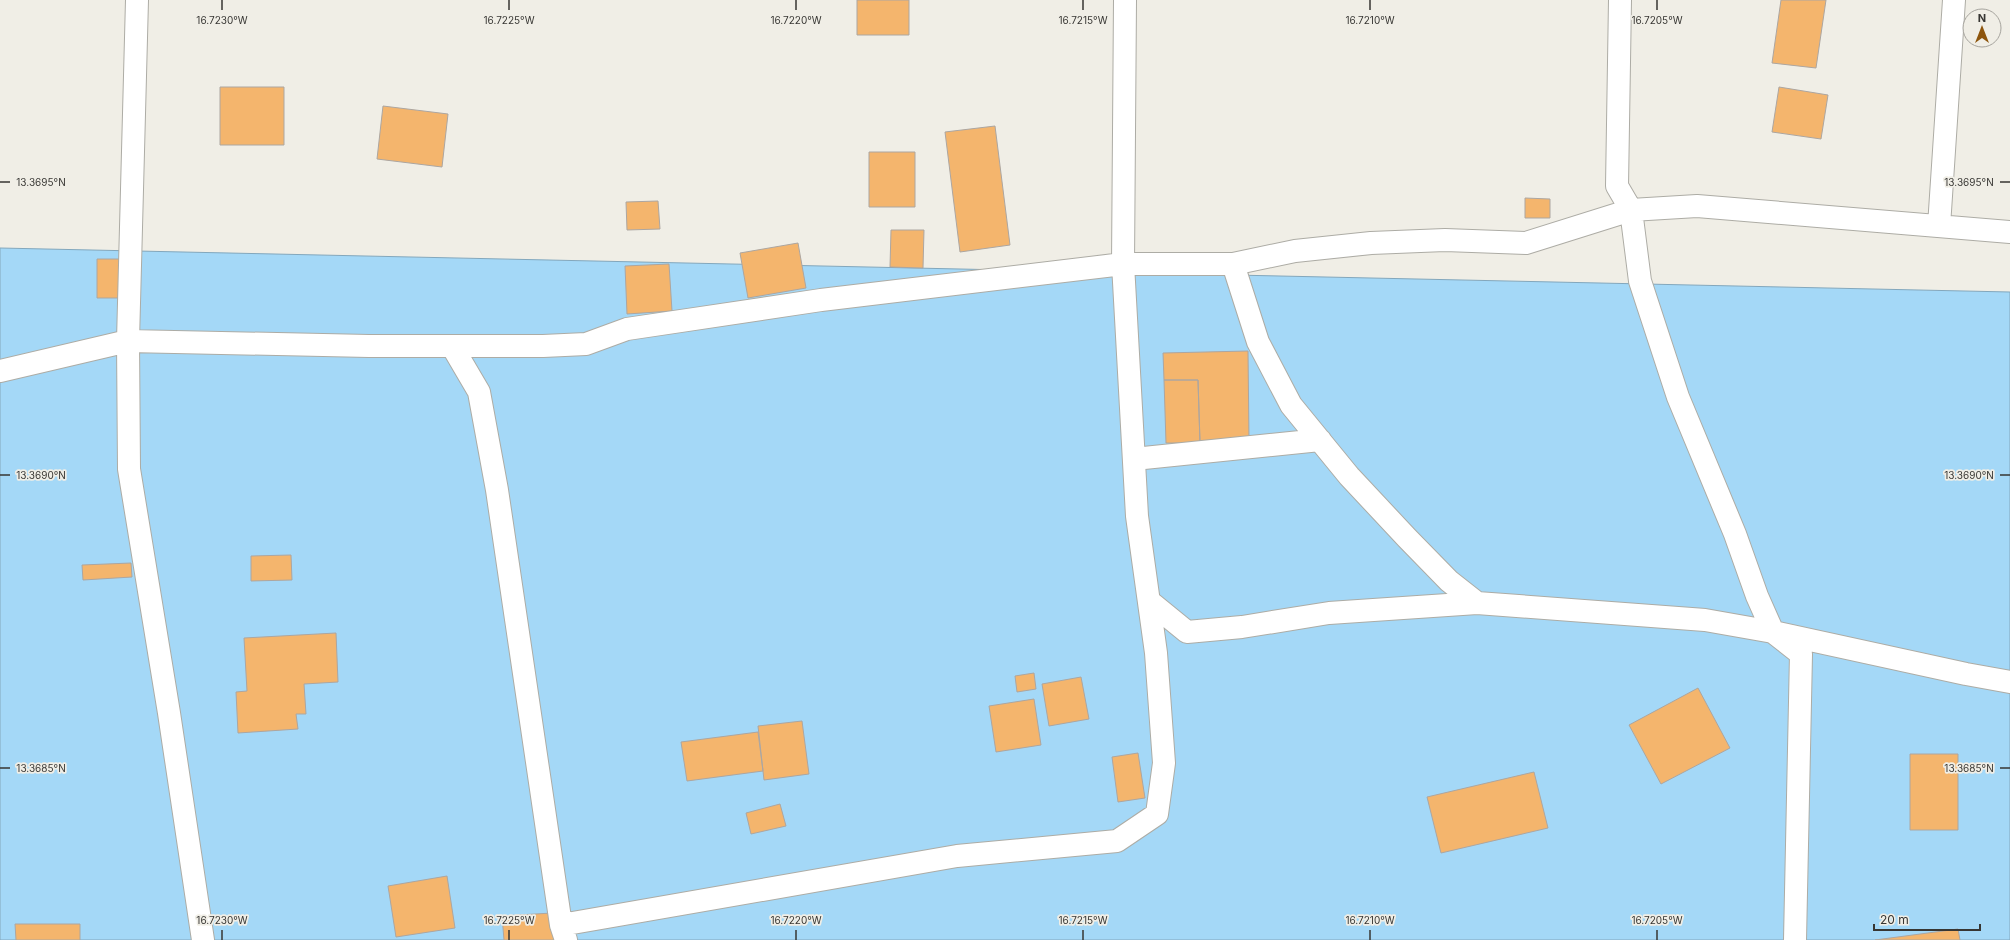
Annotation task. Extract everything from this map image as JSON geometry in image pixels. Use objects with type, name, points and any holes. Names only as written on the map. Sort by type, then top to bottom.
[{"type":"street","points":[[137,0],[128,342],[129,469],[170,721],[203,940]]},
{"type":"street","points":[[452,346],[479,392],[497,490],[564,932],[957,856],[1117,841],[1157,814],[1164,763],[1156,653],[1150,601],[1137,516],[1123,264],[1125,0]]},
{"type":"street","points":[[1620,0],[1617,186],[1631,210],[1640,281],[1678,397],[1735,534],[1757,596],[1773,632],[1801,654],[1795,940]]},
{"type":"street","points":[[1939,226],[1954,0]]},
{"type":"street","points":[[0,371],[128,342],[452,346],[542,346],[586,344],[627,329],[821,300],[1123,264],[1233,264],[1295,251],[1371,243],[1445,240],[1526,243],[1631,210],[1697,206],[2010,232]]},
{"type":"street","points":[[1233,264],[1258,342],[1291,405],[1349,476],[1407,538],[1449,581],[1477,603]]},
{"type":"street","points":[[1134,459],[1320,440]]},
{"type":"street","points":[[1150,601],[1187,632],[1242,627],[1329,613],[1477,603],[1705,620],[1773,632],[1966,674],[2010,682]]},
{"type":"water","points":[[0,248],[2010,292],[2010,940],[0,940]]},
{"type":"building","points":[[857,0],[909,0],[909,35],[857,35]]},
{"type":"building","points":[[1781,0],[1826,0],[1816,68],[1772,63]]},
{"type":"building","points":[[220,87],[284,87],[284,145],[220,145]]},
{"type":"building","points":[[1779,87],[1828,95],[1821,139],[1772,132]]},
{"type":"building","points":[[383,106],[448,114],[442,167],[377,159]]},
{"type":"building","points":[[995,126],[1010,245],[960,252],[945,132]]},
{"type":"building","points":[[869,152],[915,152],[915,207],[869,207]]},
{"type":"building","points":[[1525,198],[1550,199],[1550,218],[1525,218]]},
{"type":"building","points":[[658,201],[660,229],[627,230],[626,202]]},
{"type":"building","points":[[891,230],[924,230],[923,268],[890,267]]},
{"type":"building","points":[[798,243],[806,288],[748,298],[740,253]]},
{"type":"building","points":[[97,259],[120,259],[121,298],[97,298]]},
{"type":"building","points":[[669,264],[672,311],[627,314],[625,266]]},
{"type":"building","points":[[1248,351],[1249,441],[1200,443],[1198,380],[1164,380],[1163,353]]},
{"type":"building","points":[[1164,380],[1198,380],[1200,443],[1166,443]]},
{"type":"building","points":[[291,555],[292,580],[251,581],[251,556]]},
{"type":"building","points":[[131,563],[132,577],[83,580],[82,565]]},
{"type":"building","points":[[336,633],[338,682],[304,684],[306,714],[296,714],[298,729],[238,733],[236,692],[247,691],[244,638]]},
{"type":"building","points":[[1034,673],[1036,689],[1017,692],[1015,676]]},
{"type":"building","points":[[1081,677],[1089,719],[1049,726],[1042,684]]},
{"type":"building","points":[[1698,688],[1730,748],[1661,784],[1629,725]]},
{"type":"building","points":[[1034,699],[1041,745],[996,752],[989,706]]},
{"type":"building","points":[[802,721],[809,774],[764,780],[758,726]]},
{"type":"building","points":[[758,732],[763,771],[687,781],[681,742]]},
{"type":"building","points":[[1138,753],[1145,798],[1118,802],[1112,757]]},
{"type":"building","points":[[1910,754],[1958,754],[1958,830],[1910,830]]},
{"type":"building","points":[[1534,772],[1548,828],[1441,853],[1427,797]]},
{"type":"building","points":[[780,804],[786,826],[751,834],[746,813]]},
{"type":"building","points":[[447,876],[455,928],[396,937],[388,886]]},
{"type":"building","points":[[552,913],[554,940],[504,940],[502,916]]},
{"type":"building","points":[[15,924],[80,924],[80,940],[16,940]]},
{"type":"building","points":[[1958,929],[1960,940],[1875,940]]}]
